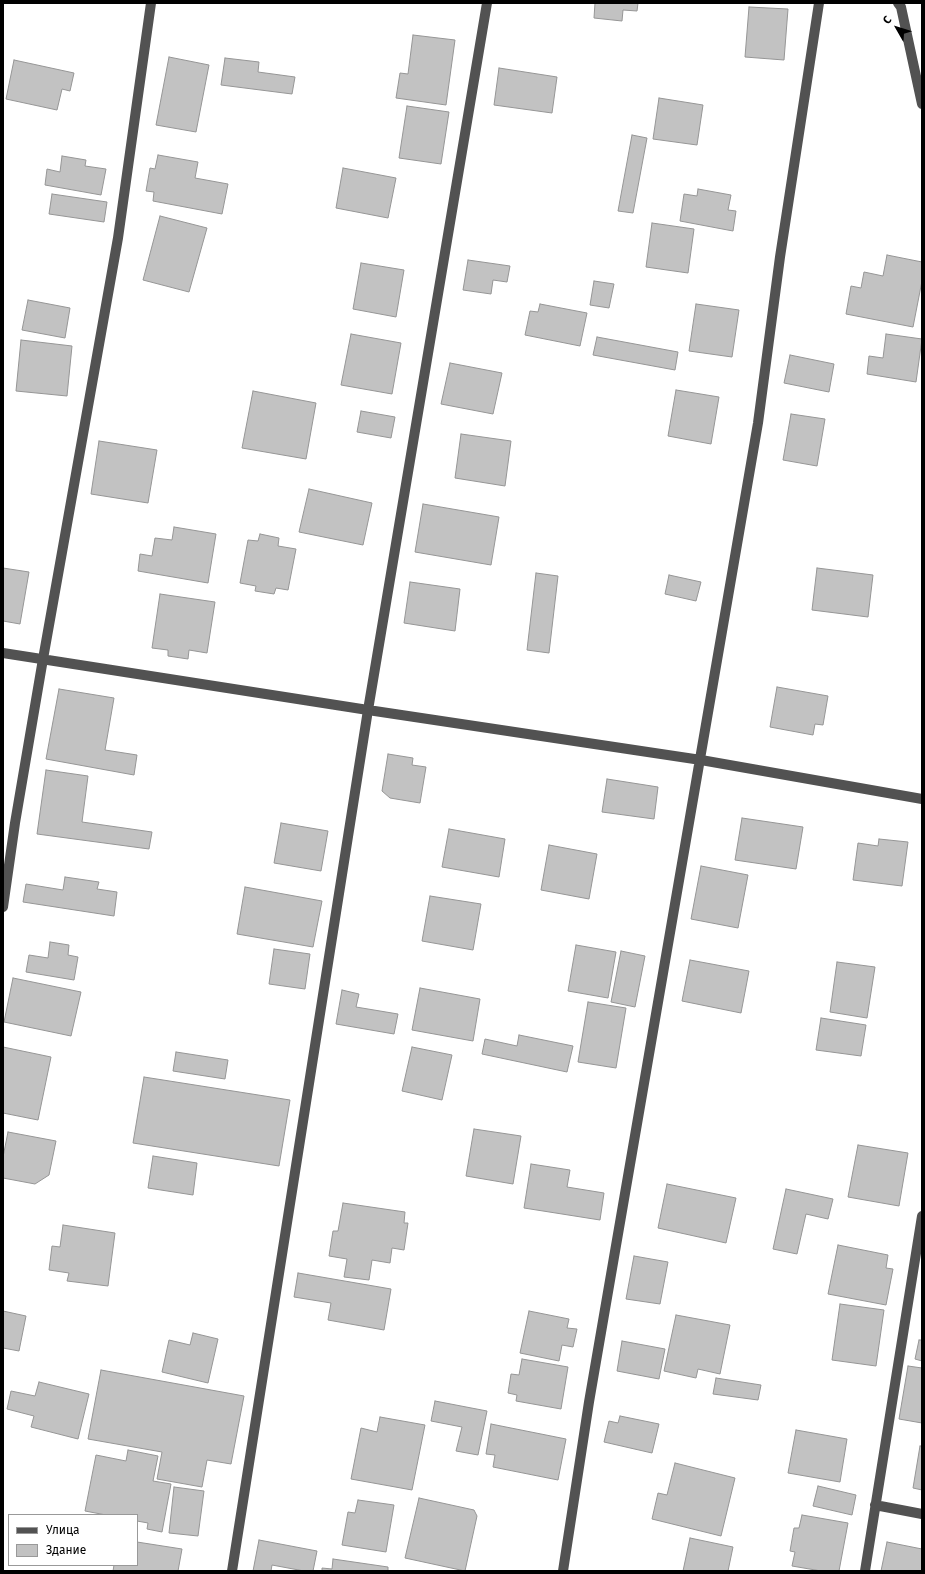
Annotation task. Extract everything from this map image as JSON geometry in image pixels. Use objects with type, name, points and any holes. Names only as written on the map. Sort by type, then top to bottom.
[{"type":"street","points":[[3,907],[15,823],[43,659],[118,238],[152,3]]},
{"type":"street","points":[[232,1571],[368,710],[487,3]]},
{"type":"street","points":[[564,1571],[591,1394],[758,423],[781,249],[819,3]]},
{"type":"street","points":[[898,3],[901,6],[922,104]]},
{"type":"street","points":[[3,653],[701,760],[922,799]]},
{"type":"street","points":[[865,1571],[922,1216]]},
{"type":"street","points":[[875,1505],[922,1514]]},
{"type":"building","points":[[595,3],[638,3],[637,11],[623,10],[622,21],[594,18]]},
{"type":"building","points":[[749,7],[788,9],[784,60],[745,57]]},
{"type":"building","points":[[413,35],[455,40],[446,105],[396,98],[400,73],[408,74]]},
{"type":"building","points":[[169,57],[209,65],[196,132],[156,125]]},
{"type":"building","points":[[225,58],[259,62],[258,72],[295,77],[292,94],[221,85]]},
{"type":"building","points":[[14,60],[74,73],[70,91],[62,89],[57,110],[6,99]]},
{"type":"building","points":[[499,68],[557,77],[552,113],[494,105]]},
{"type":"building","points":[[659,98],[703,105],[697,145],[653,139]]},
{"type":"building","points":[[407,106],[449,112],[441,164],[399,158]]},
{"type":"building","points":[[632,135],[647,138],[633,213],[618,211]]},
{"type":"building","points":[[158,155],[198,162],[195,178],[228,184],[222,214],[153,201],[154,192],[146,191],[150,168],[155,169]]},
{"type":"building","points":[[62,156],[86,160],[85,166],[106,169],[101,195],[45,185],[47,169],[60,172]]},
{"type":"building","points":[[343,168],[396,178],[388,218],[336,208]]},
{"type":"building","points":[[698,189],[731,195],[728,210],[736,211],[733,231],[680,221],[684,194],[697,196]]},
{"type":"building","points":[[52,194],[107,202],[104,222],[49,214]]},
{"type":"building","points":[[160,216],[207,228],[189,292],[143,280]]},
{"type":"building","points":[[652,223],[694,229],[688,273],[646,267]]},
{"type":"building","points":[[887,255],[922,262],[922,281],[913,327],[846,314],[851,286],[861,288],[864,272],[883,276]]},
{"type":"building","points":[[468,260],[510,266],[507,282],[493,280],[491,294],[463,290]]},
{"type":"building","points":[[361,263],[404,270],[396,317],[353,309]]},
{"type":"building","points":[[594,281],[614,284],[609,308],[590,305]]},
{"type":"building","points":[[28,300],[70,308],[65,338],[22,330]]},
{"type":"building","points":[[540,304],[587,313],[580,346],[525,335],[530,311],[538,312]]},
{"type":"building","points":[[696,304],[739,310],[732,357],[689,351]]},
{"type":"building","points":[[351,334],[401,343],[392,394],[341,385]]},
{"type":"building","points":[[886,334],[922,339],[916,382],[867,374],[869,356],[883,358]]},
{"type":"building","points":[[597,337],[678,352],[675,370],[593,355]]},
{"type":"building","points":[[21,340],[72,346],[67,396],[16,391]]},
{"type":"building","points":[[790,355],[834,364],[829,392],[784,383]]},
{"type":"building","points":[[450,363],[502,373],[493,414],[441,404]]},
{"type":"building","points":[[676,390],[719,397],[711,444],[668,436]]},
{"type":"building","points":[[253,391],[316,403],[306,459],[242,448]]},
{"type":"building","points":[[361,411],[395,417],[391,438],[357,432]]},
{"type":"building","points":[[791,414],[825,419],[817,466],[783,460]]},
{"type":"building","points":[[461,434],[511,441],[505,486],[455,478]]},
{"type":"building","points":[[99,441],[157,450],[148,503],[91,494]]},
{"type":"building","points":[[309,489],[372,503],[363,545],[299,532]]},
{"type":"building","points":[[423,504],[499,517],[491,565],[415,552]]},
{"type":"building","points":[[174,527],[216,534],[208,583],[138,571],[140,554],[152,556],[155,538],[172,540]]},
{"type":"building","points":[[260,534],[279,538],[278,546],[296,549],[288,590],[276,588],[274,594],[255,591],[256,586],[240,583],[248,540],[258,541]]},
{"type":"building","points":[[3,568],[29,572],[20,624],[3,621]]},
{"type":"building","points":[[817,568],[873,575],[868,617],[812,610]]},
{"type":"building","points":[[536,573],[558,576],[549,653],[527,650]]},
{"type":"building","points":[[669,575],[701,582],[696,601],[665,594]]},
{"type":"building","points":[[410,582],[460,589],[455,631],[404,623]]},
{"type":"building","points":[[160,594],[215,602],[207,653],[189,650],[188,659],[168,656],[168,650],[152,648]]},
{"type":"building","points":[[777,687],[828,696],[823,725],[815,724],[813,735],[770,727]]},
{"type":"building","points":[[59,689],[114,698],[105,750],[137,755],[134,775],[46,759]]},
{"type":"building","points":[[388,754],[413,758],[412,765],[426,767],[420,803],[390,798],[382,791]]},
{"type":"building","points":[[46,770],[88,776],[82,822],[152,832],[149,849],[37,834]]},
{"type":"building","points":[[607,779],[658,787],[654,819],[602,812]]},
{"type":"building","points":[[742,818],[803,827],[796,869],[735,860]]},
{"type":"building","points":[[281,823],[328,831],[321,871],[274,863]]},
{"type":"building","points":[[449,829],[505,839],[499,877],[442,867]]},
{"type":"building","points":[[879,839],[908,842],[902,886],[853,880],[858,843],[878,846]]},
{"type":"building","points":[[549,845],[597,854],[589,899],[541,890]]},
{"type":"building","points":[[701,866],[748,875],[738,928],[691,919]]},
{"type":"building","points":[[65,877],[99,882],[97,889],[117,892],[114,916],[23,902],[26,884],[63,890]]},
{"type":"building","points":[[245,887],[322,901],[313,947],[237,934]]},
{"type":"building","points":[[430,896],[481,904],[473,950],[422,941]]},
{"type":"building","points":[[50,942],[69,945],[68,955],[78,957],[74,980],[26,972],[29,955],[48,958]]},
{"type":"building","points":[[576,945],[616,952],[608,998],[568,991]]},
{"type":"building","points":[[274,949],[310,954],[305,989],[269,984]]},
{"type":"building","points":[[621,951],[645,956],[635,1007],[611,1002]]},
{"type":"building","points":[[690,960],[749,971],[741,1013],[682,1001]]},
{"type":"building","points":[[837,962],[875,967],[867,1018],[830,1012]]},
{"type":"building","points":[[13,978],[81,992],[71,1036],[4,1022]]},
{"type":"building","points":[[420,988],[480,999],[473,1041],[412,1030]]},
{"type":"building","points":[[342,990],[359,994],[356,1007],[398,1014],[394,1034],[336,1024]]},
{"type":"building","points":[[588,1002],[626,1008],[616,1068],[578,1062]]},
{"type":"building","points":[[821,1018],[866,1025],[861,1056],[816,1050]]},
{"type":"building","points":[[519,1035],[573,1046],[567,1072],[482,1054],[485,1039],[517,1046]]},
{"type":"building","points":[[3,1047],[51,1057],[38,1120],[3,1113]]},
{"type":"building","points":[[412,1047],[452,1055],[442,1100],[402,1091]]},
{"type":"building","points":[[176,1052],[228,1060],[225,1079],[173,1071]]},
{"type":"building","points":[[144,1077],[290,1100],[279,1166],[133,1143]]},
{"type":"building","points":[[474,1129],[521,1136],[513,1184],[466,1176]]},
{"type":"building","points":[[8,1132],[56,1141],[49,1175],[35,1184],[3,1178],[3,1157]]},
{"type":"building","points":[[858,1145],[908,1153],[899,1206],[848,1197]]},
{"type":"building","points":[[153,1156],[197,1163],[193,1195],[148,1188]]},
{"type":"building","points":[[531,1164],[570,1170],[567,1187],[604,1193],[600,1220],[524,1208]]},
{"type":"building","points":[[667,1184],[736,1198],[726,1243],[658,1228]]},
{"type":"building","points":[[786,1189],[833,1199],[828,1219],[806,1214],[797,1254],[773,1249]]},
{"type":"building","points":[[343,1203],[405,1212],[404,1223],[408,1223],[404,1250],[392,1248],[390,1263],[372,1260],[369,1280],[344,1277],[347,1259],[329,1256],[333,1231],[338,1231]]},
{"type":"building","points":[[63,1225],[115,1233],[108,1286],[67,1281],[69,1273],[49,1270],[52,1246],[60,1247]]},
{"type":"building","points":[[838,1245],[888,1255],[886,1268],[893,1269],[886,1305],[828,1294]]},
{"type":"building","points":[[634,1256],[668,1262],[660,1304],[626,1299]]},
{"type":"building","points":[[298,1273],[391,1289],[384,1330],[328,1320],[331,1303],[294,1297]]},
{"type":"building","points":[[840,1304],[884,1310],[876,1366],[832,1360]]},
{"type":"building","points":[[3,1311],[26,1316],[19,1351],[3,1348]]},
{"type":"building","points":[[529,1311],[569,1319],[567,1328],[577,1329],[573,1347],[562,1345],[559,1361],[520,1353]]},
{"type":"building","points":[[676,1315],[730,1325],[720,1374],[698,1369],[696,1378],[664,1371]]},
{"type":"building","points":[[193,1333],[218,1339],[208,1383],[162,1372],[169,1340],[190,1345]]},
{"type":"building","points":[[919,1340],[922,1340],[922,1361],[915,1359]]},
{"type":"building","points":[[622,1341],[665,1349],[659,1379],[617,1371]]},
{"type":"building","points":[[522,1359],[568,1367],[561,1409],[516,1401],[517,1395],[508,1393],[511,1374],[519,1375]]},
{"type":"building","points":[[908,1366],[922,1368],[922,1423],[899,1419]]},
{"type":"building","points":[[101,1370],[244,1396],[231,1464],[207,1460],[202,1487],[157,1479],[162,1452],[88,1439]]},
{"type":"building","points":[[716,1378],[761,1385],[758,1400],[713,1394]]},
{"type":"building","points":[[39,1382],[89,1394],[78,1439],[31,1427],[34,1416],[7,1409],[11,1391],[35,1396]]},
{"type":"building","points":[[435,1401],[487,1411],[478,1455],[456,1451],[462,1427],[431,1421]]},
{"type":"building","points":[[620,1416],[659,1424],[652,1453],[604,1442],[609,1421],[618,1423]]},
{"type":"building","points":[[380,1417],[425,1425],[412,1490],[351,1479],[361,1428],[377,1432]]},
{"type":"building","points":[[491,1424],[566,1439],[558,1480],[493,1467],[495,1455],[486,1454]]},
{"type":"building","points":[[796,1430],[847,1439],[840,1482],[788,1473]]},
{"type":"building","points":[[920,1446],[922,1446],[922,1490],[913,1488]]},
{"type":"building","points":[[128,1450],[158,1456],[153,1481],[171,1484],[162,1532],[147,1529],[148,1523],[138,1521],[138,1514],[101,1514],[85,1511],[96,1455],[126,1461]]},
{"type":"building","points":[[675,1463],[735,1478],[721,1536],[652,1519],[658,1493],[667,1495]]},
{"type":"building","points":[[818,1486],[856,1495],[852,1515],[813,1506]]},
{"type":"building","points":[[174,1487],[204,1491],[198,1536],[169,1533]]},
{"type":"building","points":[[419,1498],[474,1510],[477,1516],[465,1571],[405,1558]]},
{"type":"building","points":[[358,1500],[394,1505],[386,1552],[342,1545],[348,1512],[355,1513]]},
{"type":"building","points":[[802,1515],[848,1523],[839,1571],[821,1571],[792,1566],[795,1552],[790,1551],[794,1528],[799,1528]]},
{"type":"building","points":[[690,1538],[733,1547],[728,1571],[683,1571]]},
{"type":"building","points":[[259,1540],[317,1551],[313,1571],[304,1571],[272,1565],[271,1571],[253,1571]]},
{"type":"building","points":[[138,1542],[182,1549],[178,1571],[113,1571],[114,1566],[138,1566]]},
{"type":"building","points":[[887,1542],[922,1549],[922,1571],[881,1571]]},
{"type":"building","points":[[333,1559],[388,1567],[388,1571],[322,1571],[322,1568],[332,1569]]}]
